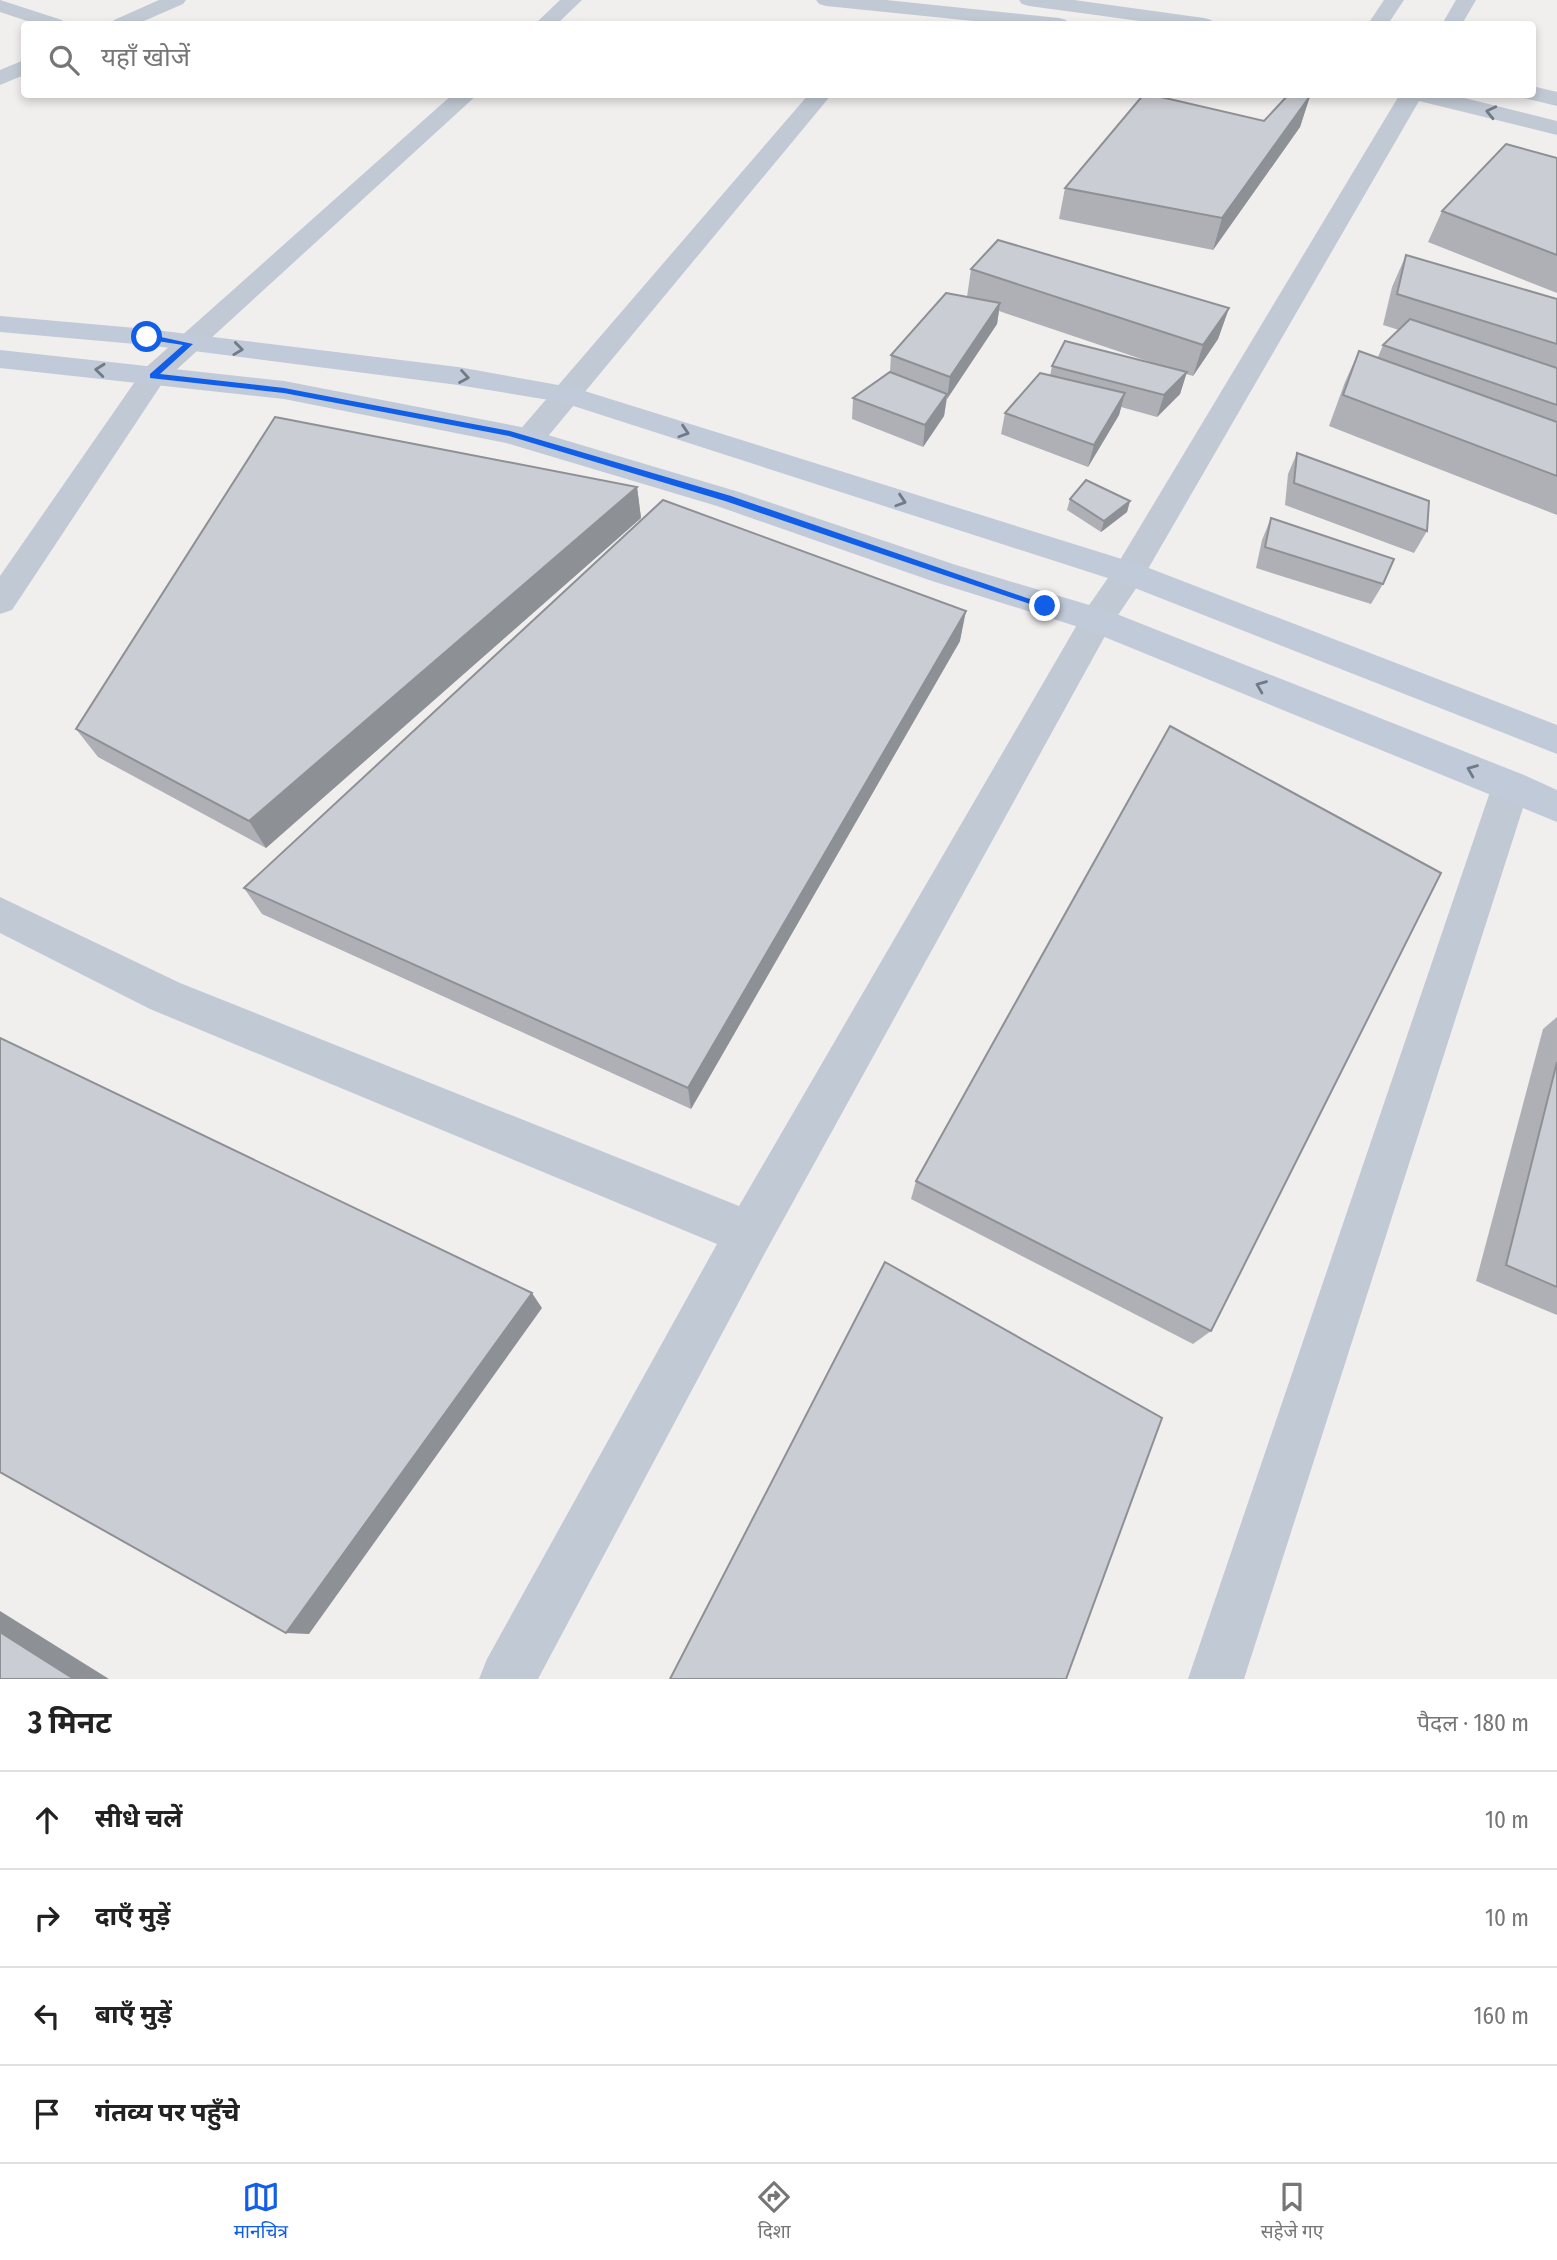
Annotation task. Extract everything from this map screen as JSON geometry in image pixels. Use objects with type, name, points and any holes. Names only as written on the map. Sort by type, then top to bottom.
[{"type":"street","points":[[128,21],[176,0]]},
{"type":"street","points":[[548,21],[572,0]]},
{"type":"street","points":[[826,0],[899,4],[1035,21]]},
{"type":"street","points":[[1029,0],[1134,7],[1205,20]]},
{"type":"street","points":[[1380,21],[1394,0]]},
{"type":"street","points":[[1454,21],[1466,0]]},
{"type":"street","points":[[884,21],[899,4]]},
{"type":"street","points":[[0,5],[46,21]]},
{"type":"street","points":[[0,78],[21,68]]},
{"type":"street","points":[[1536,94],[1557,99]]},
{"type":"street","points":[[0,602],[153,376],[463,98]]},
{"type":"street","points":[[529,439],[818,98]]},
{"type":"street","points":[[507,1679],[749,1234],[1097,620],[1129,573],[1410,98]]},
{"type":"street","points":[[1434,98],[1557,128]]},
{"type":"street","points":[[0,324],[147,337],[458,376],[565,394],[1129,573],[1557,740]]},
{"type":"street","points":[[0,359],[284,390],[529,439],[728,499],[944,573],[1097,620],[1511,786],[1557,807]]},
{"type":"street","points":[[1216,1679],[1511,786]]},
{"type":"street","points":[[0,914],[165,996],[749,1234]]},
{"type":"building","points":[[1141,98],[1165,98],[1264,121],[1285,98],[1309,98],[1222,218],[1065,188]]},
{"type":"building","points":[[1506,144],[1557,158],[1557,255],[1442,211]]},
{"type":"building","points":[[998,240],[1229,308],[1203,345],[971,269]]},
{"type":"building","points":[[1406,255],[1557,299],[1557,344],[1397,294]]},
{"type":"building","points":[[946,293],[1000,303],[950,377],[891,355]]},
{"type":"building","points":[[1410,319],[1557,368],[1557,405],[1383,345]]},
{"type":"building","points":[[1065,341],[1187,372],[1164,395],[1052,366]]},
{"type":"building","points":[[1359,351],[1557,422],[1557,476],[1343,395]]},
{"type":"building","points":[[890,372],[947,394],[925,425],[853,398]]},
{"type":"building","points":[[1040,373],[1125,393],[1094,445],[1005,413]]},
{"type":"building","points":[[275,417],[637,487],[249,821],[76,729]]},
{"type":"building","points":[[1297,453],[1429,501],[1427,531],[1294,483]]},
{"type":"building","points":[[1086,480],[1130,501],[1104,521],[1070,499]]},
{"type":"building","points":[[663,500],[966,611],[688,1088],[244,888]]},
{"type":"building","points":[[1271,518],[1394,559],[1383,584],[1265,547]]},
{"type":"building","points":[[1170,726],[1441,873],[1211,1331],[916,1181]]},
{"type":"building","points":[[0,1038],[532,1293],[286,1633],[0,1472]]},
{"type":"building","points":[[1557,1062],[1557,1287],[1506,1265]]},
{"type":"building","points":[[885,1262],[1162,1418],[1066,1679],[670,1679]]},
{"type":"building","points":[[0,1632],[74,1679],[0,1679]]},
{"type":"route","points":[[147,337],[189,344],[153,376],[284,390],[510,434],[728,499],[1045,606]]}]
